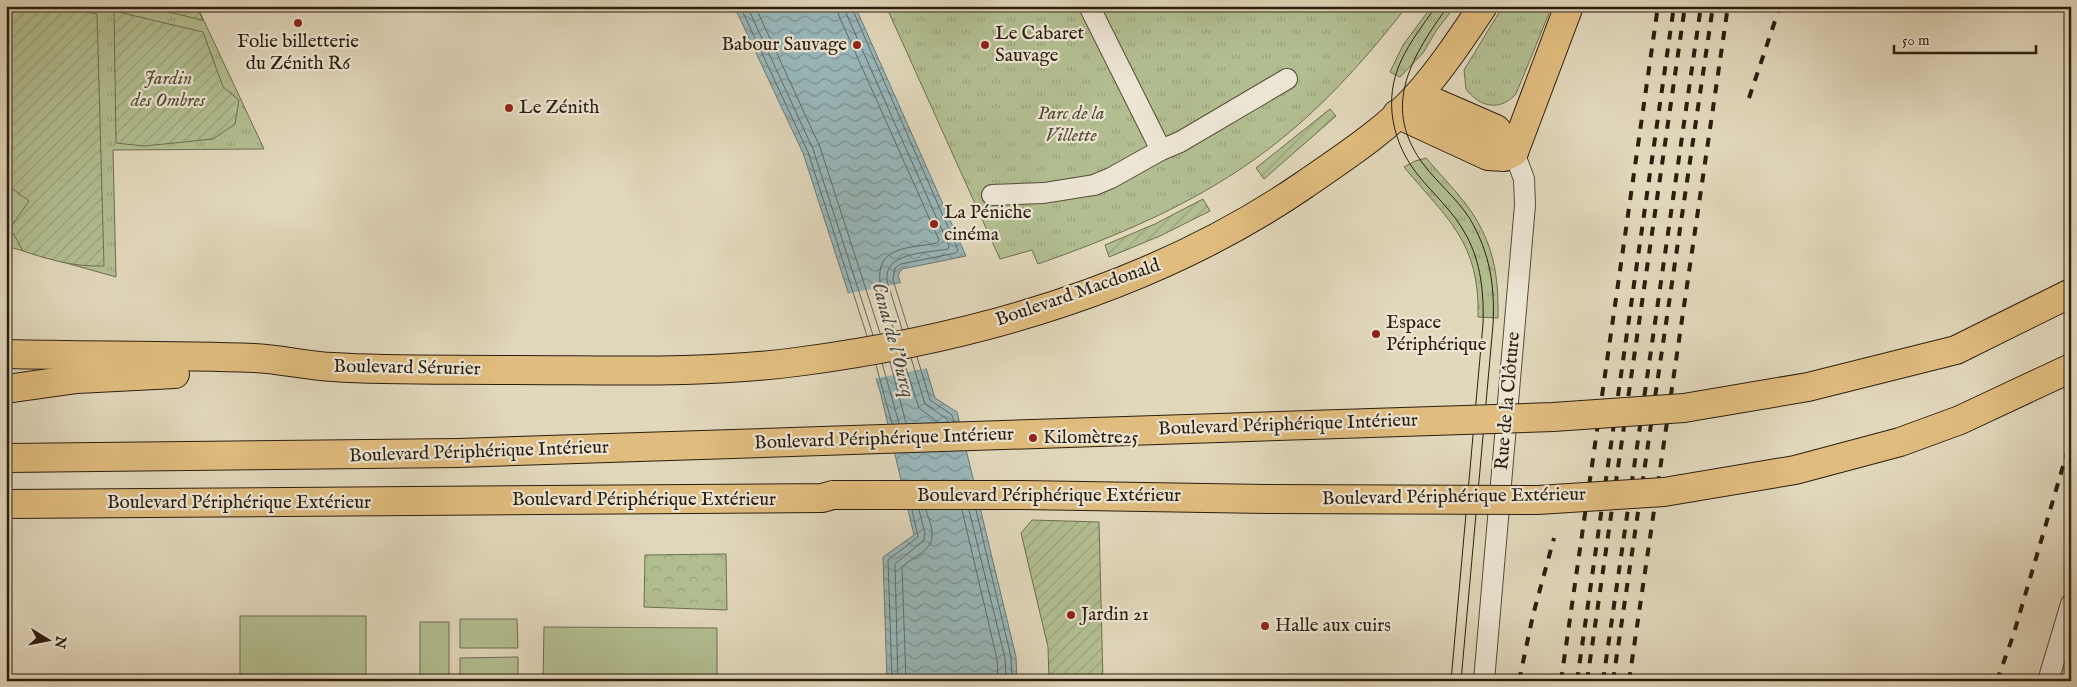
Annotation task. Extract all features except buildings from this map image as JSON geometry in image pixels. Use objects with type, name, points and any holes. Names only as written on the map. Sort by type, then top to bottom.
[{"type":"main road","name":"Boulevard Macdonald","points":[[808,360],[932,338],[1029,313],[1112,285],[1169,260],[1266,210],[1355,150],[1397,114],[1418,94],[1484,6]]},
{"type":"main road","points":[[1397,114],[1488,156],[1504,157],[1514,152],[1569,6]]},
{"type":"main road","points":[[1418,94],[1496,130],[1514,152]]},
{"type":"main road","name":"Boulevard Périphérique Intérieur","points":[[6,458],[240,457],[458,453],[1534,417],[1684,408],[1808,387],[1956,350],[2071,293]]},
{"type":"main road","name":"Boulevard Sérurier","points":[[6,354],[259,358],[332,368],[650,370],[714,368],[808,360]]},
{"type":"main road","points":[[6,370],[83,369],[177,374],[270,375],[332,368]]},
{"type":"main road","name":"Boulevard Périphérique Extérieur","points":[[6,504],[822,498],[833,495],[1538,500],[1664,492],[1795,470],[1900,442],[1960,420],[2071,368]]},
{"type":"main road","points":[[6,389],[77,379],[177,374]]},
{"type":"main road","points":[[6,446],[121,458]]},
{"type":"main road","points":[[6,523],[44,520],[129,503]]},
{"type":"street","points":[[1089,6],[1161,150]]},
{"type":"street","points":[[992,195],[1044,193],[1094,185],[1180,142],[1287,79]]},
{"type":"street","name":"Rue de la Clôture","points":[[1484,681],[1525,206],[1524,179],[1514,152]]},
{"type":"street","points":[[2048,681],[2071,604]]},
{"type":"green space","points":[[6,6],[197,6],[264,149],[113,150],[116,277],[6,246]]},
{"type":"green space","points":[[10,6],[55,6],[97,14],[104,266],[63,262],[23,251],[10,228],[29,201],[6,184],[6,16]]},
{"type":"green space","points":[[143,6],[196,6],[203,20],[202,20]]},
{"type":"green space","name":"Parc de la Villette","points":[[886,6],[1407,6],[1337,88],[1277,143],[1255,159],[1178,206],[1095,243],[1038,264],[1032,250],[1000,259]]},
{"type":"green space","points":[[1432,6],[1455,6],[1436,31],[1423,53],[1400,77],[1390,72],[1403,45]]},
{"type":"green space","points":[[1503,6],[1552,6],[1516,94],[1510,100],[1503,103],[1490,105],[1477,100],[1466,89],[1464,70]]},
{"type":"green space","name":"Jardin des Ombres","points":[[114,11],[203,32],[223,87],[239,100],[235,124],[213,139],[144,146],[116,143]]},
{"type":"green space","points":[[1330,109],[1336,116],[1264,179],[1256,168]]},
{"type":"green space","points":[[1426,158],[1469,208],[1485,237],[1491,251],[1497,283],[1498,318],[1478,317],[1477,291],[1467,251],[1447,218],[1404,167]]},
{"type":"green space","points":[[1203,199],[1210,211],[1160,236],[1109,257],[1105,245],[1155,224]]},
{"type":"green space","name":"Jardin 21","points":[[1032,520],[1099,522],[1103,681],[1049,681],[1048,647],[1021,533]]},
{"type":"green space","points":[[726,554],[727,610],[644,607],[645,555]]},
{"type":"green space","points":[[240,616],[366,616],[366,681],[240,681]]},
{"type":"green space","points":[[460,619],[517,619],[518,648],[460,648]]},
{"type":"green space","points":[[420,622],[449,622],[449,680],[420,680]]},
{"type":"green space","points":[[544,627],[717,628],[717,681],[543,681]]},
{"type":"green space","points":[[518,657],[518,681],[460,681],[460,658]]},
{"type":"water","name":"Canal de l'Ourcq","points":[[734,6],[855,6],[966,256],[902,269],[898,275],[935,398],[957,412],[1016,657],[1017,681],[887,681],[883,557],[914,535],[880,391],[803,153]]},
{"type":"pier","points":[[902,283],[928,368],[873,379],[845,294]]},
{"type":"tram line","points":[[1436,6],[1401,61],[1395,75],[1392,105],[1396,135],[1402,149],[1418,175],[1450,211],[1466,235],[1475,256],[1482,289],[1483,324],[1451,681]]},
{"type":"tram line","points":[[1448,6],[1423,43],[1406,80],[1403,120],[1409,140],[1421,161],[1470,219],[1487,257],[1492,283],[1493,325],[1461,681]]},
{"type":"railway","points":[[1561,681],[1658,6]]},
{"type":"railway","points":[[1577,681],[1674,6]]},
{"type":"railway","points":[[1587,681],[1685,6]]},
{"type":"railway","points":[[1603,681],[1701,6]]},
{"type":"railway","points":[[1613,681],[1713,6]]},
{"type":"railway","points":[[1629,681],[1728,6]]},
{"type":"railway","points":[[1749,98],[1780,6]]},
{"type":"railway","points":[[1997,681],[2014,633],[2071,439]]},
{"type":"railway","points":[[1519,681],[1533,615],[1554,538]]},
{"type":"place","name":"Folie billetterie du Zénith R6","points":[[298,23]]},
{"type":"place","name":"Babour Sauvage","points":[[857,45]]},
{"type":"place","name":"Le Cabaret Sauvage","points":[[985,45]]},
{"type":"place","name":"Le Zénith","points":[[509,108]]},
{"type":"place","name":"La Péniche cinéma","points":[[934,224]]},
{"type":"place","name":"Espace Périphérique","points":[[1376,334]]},
{"type":"place","name":"Kilomètre25","points":[[1033,438]]},
{"type":"place","name":"Jardin 21","points":[[1071,615]]},
{"type":"place","name":"Halle aux cuirs","points":[[1265,626]]}]
